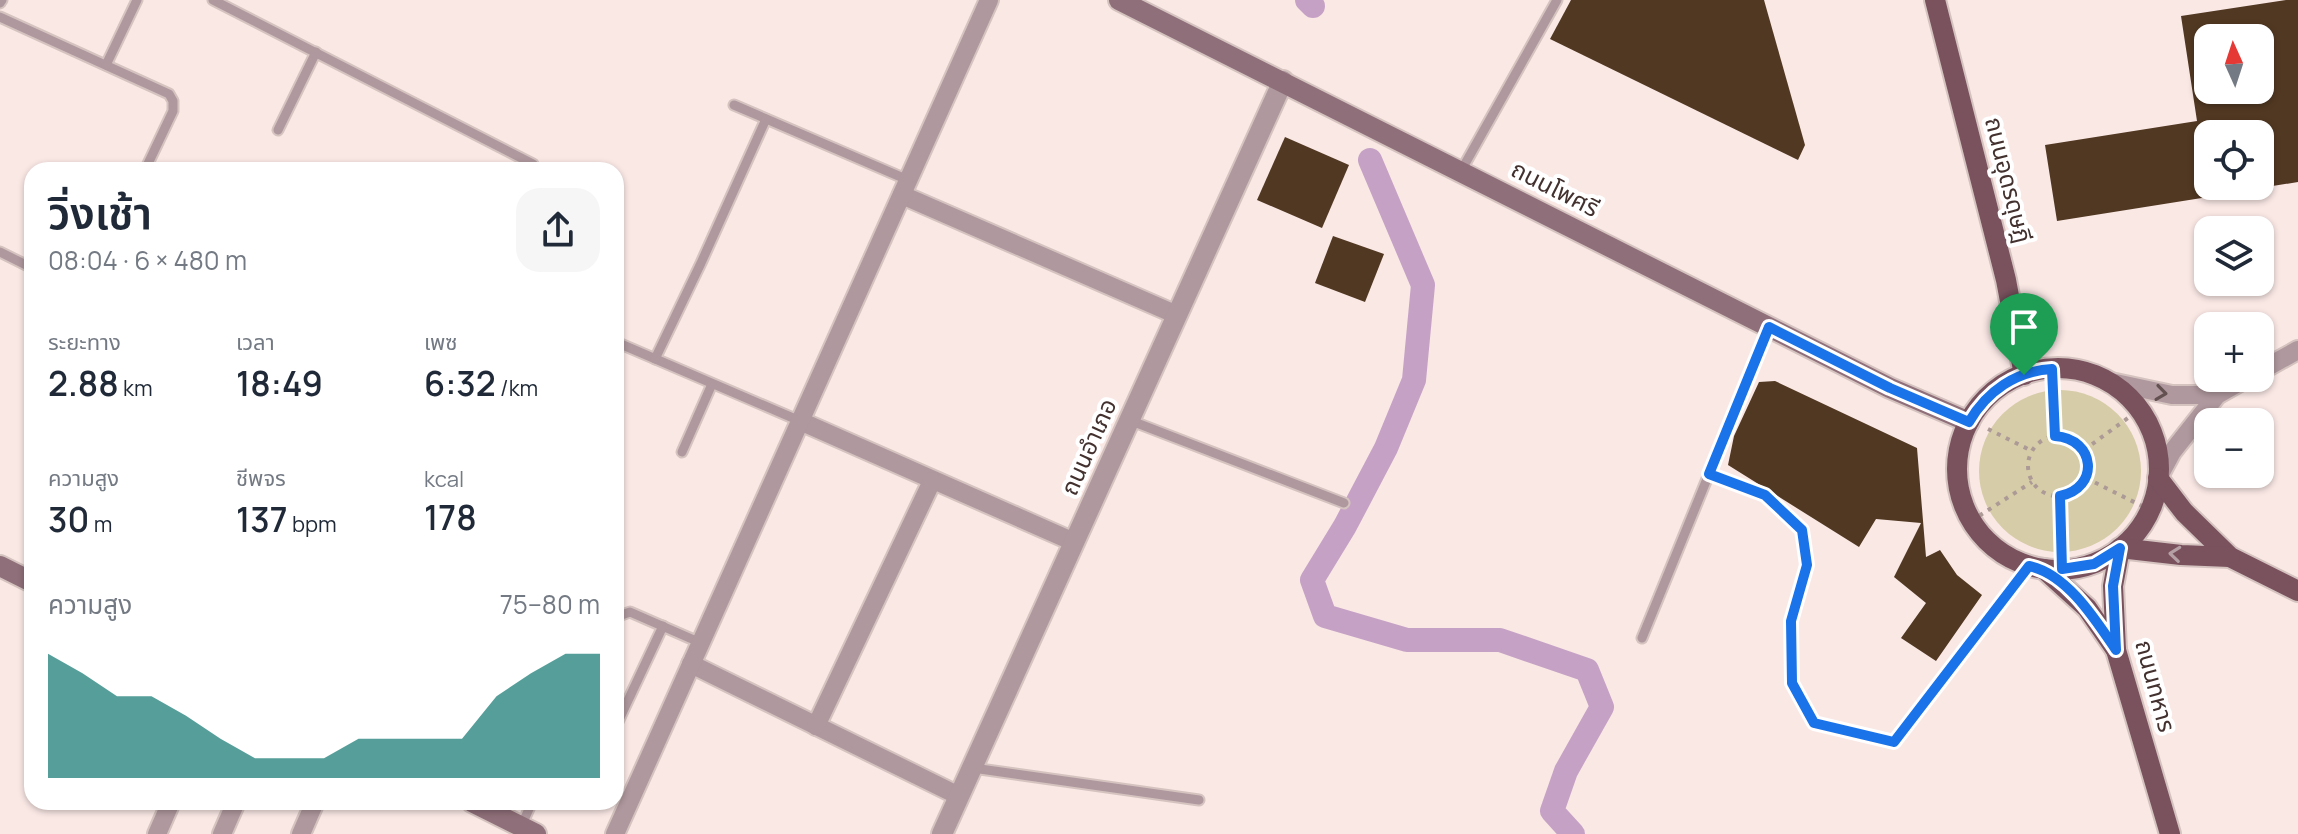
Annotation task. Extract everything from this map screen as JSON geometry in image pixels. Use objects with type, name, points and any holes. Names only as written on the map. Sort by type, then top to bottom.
[{"type":"main road","name":"ถนนโพศรี","points":[[1119,0],[1890,388],[1969,421]]},
{"type":"main road","name":"ถนนอุดรดุษฎี","points":[[1935,0],[2006,280],[2024,375]]},
{"type":"main road","points":[[2052,369],[2086,373],[2106,381],[2139,410],[2156,444],[2158,478],[2150,510],[2142,525],[2120,548],[2094,564],[2045,568],[2008,557],[1989,544],[1963,507],[1957,463],[1969,421],[1986,398],[2010,380],[2024,375],[2052,369]]},
{"type":"main road","points":[[2158,478],[2184,512],[2230,557],[2298,591]]},
{"type":"main road","points":[[2120,548],[2230,557]]},
{"type":"main road","name":"ถนนทหาร","points":[[2120,548],[2113,586],[2116,650],[2170,834]]},
{"type":"main road","points":[[0,567],[24,578]]},
{"type":"main road","points":[[2045,568],[2087,608],[2116,650]]},
{"type":"main road","points":[[488,810],[529,830]]},
{"type":"street","points":[[615,834],[989,0]]},
{"type":"street","name":"ถนนอำเภอ","points":[[942,834],[1283,81]]},
{"type":"street","points":[[905,188],[1177,315]]},
{"type":"street","points":[[2274,363],[2298,350]]},
{"type":"street","points":[[2106,381],[2172,395],[2217,395]]},
{"type":"street","points":[[2158,478],[2172,452],[2222,392]]},
{"type":"street","points":[[800,421],[1074,542]]},
{"type":"street","points":[[816,726],[932,481]]},
{"type":"street","points":[[691,664],[959,796]]},
{"type":"street","points":[[157,834],[168,810]]},
{"type":"street","points":[[222,834],[232,810]]},
{"type":"street","points":[[301,834],[312,810]]},
{"type":"lane","points":[[106,65],[137,0]]},
{"type":"lane","points":[[213,0],[529,162]]},
{"type":"lane","points":[[1461,171],[1557,0]]},
{"type":"lane","points":[[0,17],[169,94],[173,111],[149,162]]},
{"type":"lane","points":[[278,130],[316,52]]},
{"type":"lane","points":[[734,105],[905,188]]},
{"type":"lane","points":[[655,359],[766,119]]},
{"type":"lane","points":[[0,268],[3,254],[24,264]]},
{"type":"lane","points":[[1642,638],[1769,327]]},
{"type":"lane","points":[[624,345],[800,421]]},
{"type":"lane","points":[[682,452],[712,384]]},
{"type":"lane","points":[[1129,420],[1344,503]]},
{"type":"lane","points":[[1709,474],[1765,495],[1802,530],[1807,565],[1791,621],[1792,683],[1814,723],[1894,742],[2045,568]]},
{"type":"lane","points":[[624,614],[630,612],[701,643]]},
{"type":"lane","points":[[624,698],[663,626]]},
{"type":"lane","points":[[973,768],[1199,800]]},
{"type":"lane","points":[[529,830],[531,810]]},
{"type":"path","points":[[2052,369],[2055,436]]},
{"type":"path","points":[[2084,450],[2139,410]]},
{"type":"path","points":[[1969,421],[2032,451]]},
{"type":"path","points":[[2055,436],[2068,437],[2084,450],[2088,466],[2086,478],[2076,491],[2060,496],[2045,493],[2032,482],[2028,466],[2032,451],[2044,439],[2055,436]]},
{"type":"path","points":[[2086,478],[2150,510]]},
{"type":"path","points":[[1971,521],[2032,482]]},
{"type":"path","points":[[2045,568],[2060,496]]},
{"type":"shaded area","points":[[2060,390],[2091,397],[2117,414],[2134,440],[2141,471],[2134,502],[2117,528],[2091,545],[2060,552],[2029,545],[2003,528],[1986,502],[1979,471],[1986,440],[2003,414],[2029,397]]},
{"type":"building","points":[[1571,0],[1764,0],[1805,145],[1798,160],[1550,39]]},
{"type":"building","points":[[2298,0],[2298,182],[2274,186],[2274,120],[2197,120],[2194,104],[2274,104],[2274,24],[2194,24],[2194,101],[2181,16]]},
{"type":"building","points":[[2194,121],[2194,199],[2057,221],[2045,145]]},
{"type":"building","points":[[1285,137],[1349,165],[1322,228],[1257,200]]},
{"type":"building","points":[[1333,236],[1384,254],[1365,302],[1315,283]]},
{"type":"building","points":[[1775,381],[1917,448],[1926,557],[1940,550],[1957,575],[1982,595],[1936,661],[1901,638],[1926,603],[1894,577],[1921,523],[1876,519],[1859,547],[1728,465],[1734,436],[1759,382]]},
{"type":"waterway","points":[[1307,0],[1313,6]]},
{"type":"waterway","points":[[1370,160],[1423,285],[1414,380],[1386,448],[1312,580],[1325,616],[1407,640],[1500,640],[1587,670],[1602,707],[1566,771],[1552,811],[1573,834]]},
{"type":"route","points":[[1769,327],[1890,388],[1969,422],[1986,398],[2010,380],[2024,375],[2052,369],[2055,436],[2068,437],[2078,444],[2088,462],[2082,485],[2072,493],[2060,496],[2062,569],[2094,564],[2120,548],[2113,586],[2116,650],[2087,608],[2044,569],[2029,566],[1894,742],[1814,723],[1792,683],[1791,621],[1807,565],[1802,530],[1765,495],[1709,474],[1769,327]]}]
